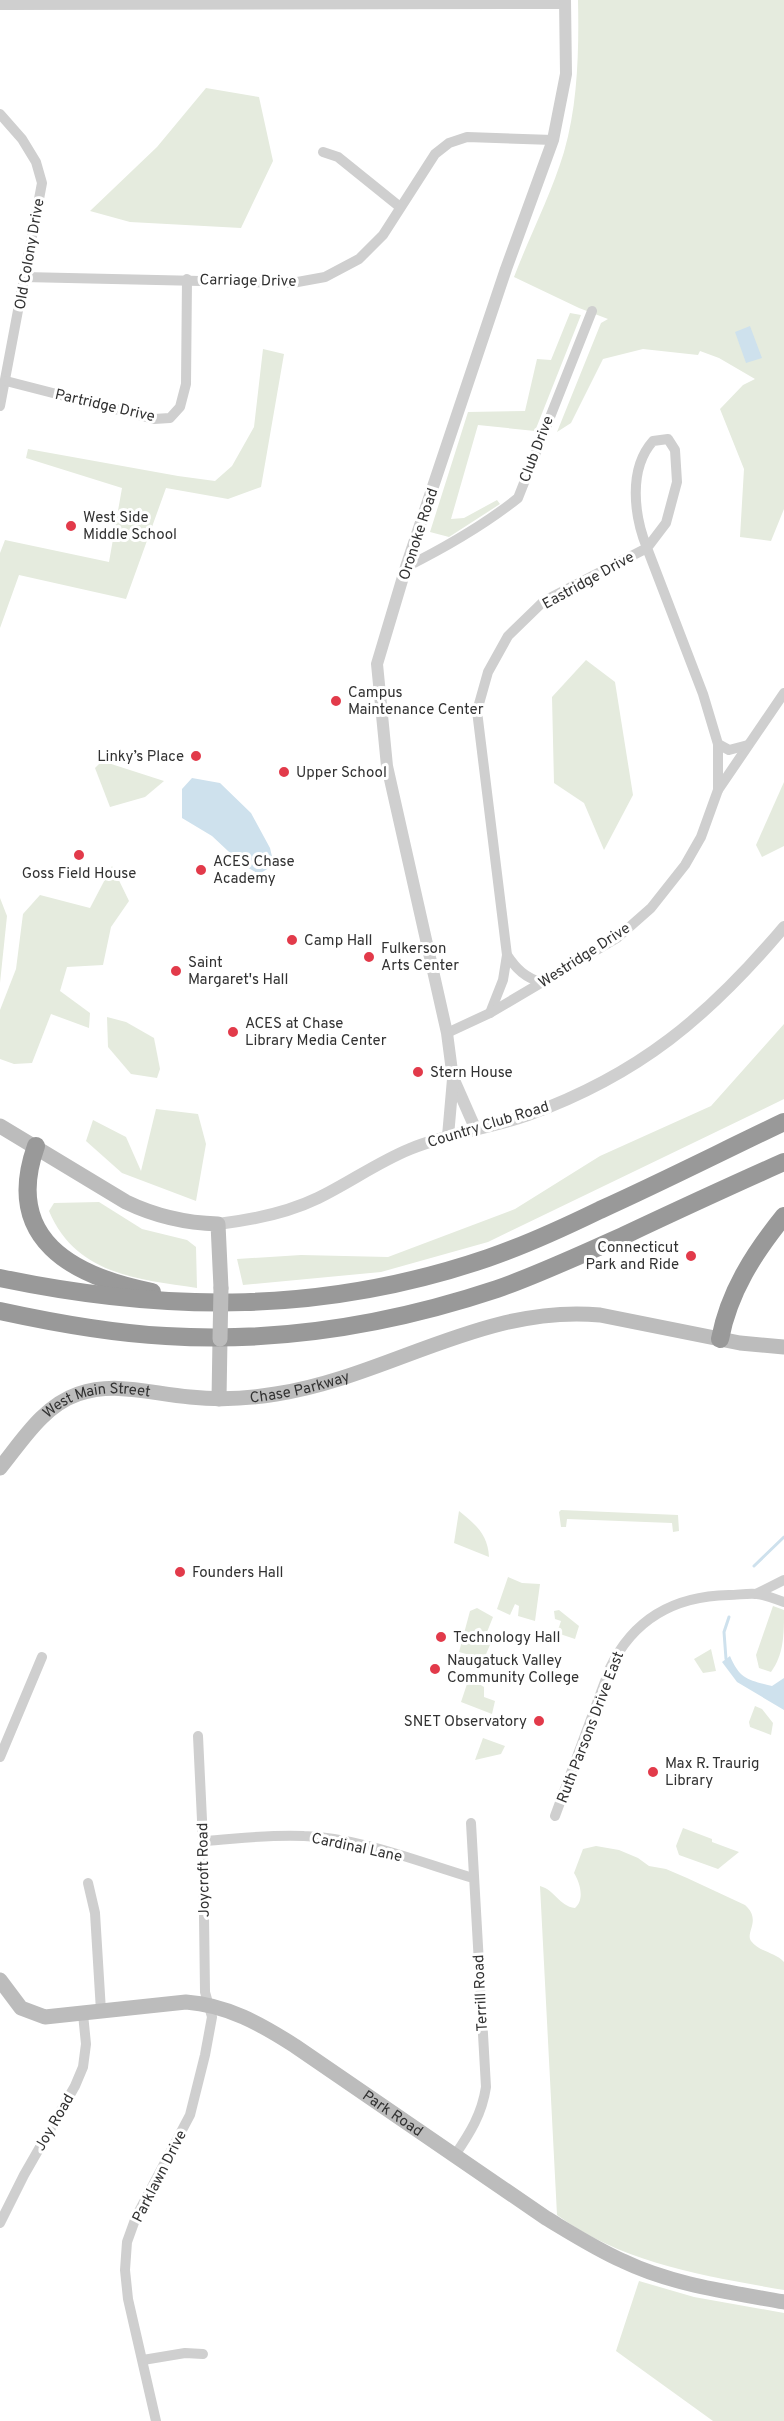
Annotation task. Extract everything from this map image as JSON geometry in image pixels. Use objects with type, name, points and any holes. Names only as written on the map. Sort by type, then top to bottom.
[{"type":"highway","points":[[0,1278],[67,1292],[136,1300],[207,1304],[317,1298],[387,1286],[489,1258],[586,1217],[784,1122]]},
{"type":"highway","points":[[36,1146],[27,1182],[27,1206],[32,1219],[48,1243],[71,1264],[100,1278],[153,1292],[279,1301]]},
{"type":"highway","points":[[0,1311],[97,1329],[168,1336],[279,1334],[358,1324],[429,1309],[508,1285],[598,1247],[784,1162]]},
{"type":"highway","points":[[720,1339],[727,1309],[739,1281],[784,1216]]},
{"type":"main road","points":[[0,1125],[108,1191],[145,1210],[183,1221],[218,1224],[219,1399]]},
{"type":"main road","name":"Chase Parkway","points":[[219,1399],[265,1396],[307,1388],[487,1326],[554,1314],[577,1313],[612,1317],[720,1339],[784,1347]]},
{"type":"main road","name":"West Main Street","points":[[0,1468],[45,1414],[60,1402],[85,1392],[124,1388],[219,1399]]},
{"type":"main road","name":"Park Road","points":[[0,1980],[17,2004],[30,2013],[45,2017],[168,2002],[208,2004],[265,2027],[546,2218],[624,2262],[686,2282],[784,2302]]},
{"type":"street","points":[[0,4],[565,2]]},
{"type":"street","name":"Oronoke Road","points":[[448,1136],[453,1079],[447,1033],[387,766],[377,664],[406,567],[506,269],[553,140],[566,74],[565,2]]},
{"type":"street","name":"Old Colony Drive","points":[[0,114],[22,140],[36,162],[42,183],[0,406]]},
{"type":"street","name":"Carriage Drive","points":[[24,277],[292,283],[325,277],[359,259],[383,235],[435,154],[449,143],[466,137],[553,140]]},
{"type":"street","points":[[323,152],[338,157],[400,207]]},
{"type":"street","name":"Partridge Drive","points":[[6,381],[154,419],[170,417],[180,407],[186,384],[187,279]]},
{"type":"street","name":"Club Drive","points":[[406,567],[453,544],[498,515],[518,498],[592,311]]},
{"type":"street","name":"Eastridge Drive","points":[[490,1013],[503,980],[507,955],[477,711],[488,672],[508,636],[544,601],[647,548],[666,523],[677,483],[675,450],[668,439],[653,441],[643,453],[636,482]]},
{"type":"street","name":"Westridge Drive","points":[[447,1033],[490,1013],[617,938],[651,908],[685,865],[701,837],[718,790],[718,744],[703,694],[638,527],[636,482]]},
{"type":"street","points":[[718,790],[784,693]]},
{"type":"street","points":[[718,744],[729,750],[748,745]]},
{"type":"street","name":"Country Club Road","points":[[218,1224],[254,1219],[291,1209],[318,1198],[398,1155],[448,1136],[540,1111],[595,1085],[648,1056],[682,1031],[730,988],[784,927]]},
{"type":"street","points":[[507,955],[519,972],[529,979],[542,983]]},
{"type":"street","name":"Oronoke Road","points":[[453,1079],[476,1130]]},
{"type":"street","points":[[756,1594],[784,1580]]},
{"type":"street","points":[[756,1594],[784,1602]]},
{"type":"street","name":"Ruth Parsons Drive East","points":[[555,1816],[606,1677],[622,1645],[651,1617],[684,1601],[713,1595],[756,1594]]},
{"type":"street","points":[[0,1756],[42,1657]]},
{"type":"street","name":"Joycroft Road","points":[[198,1736],[203,1841],[205,1992],[208,2004]]},
{"type":"street","name":"Terrill Road","points":[[455,2155],[476,2123],[483,2105],[486,2087],[471,1823]]},
{"type":"street","name":"Cardinal Lane","points":[[203,1841],[304,1836],[341,1840],[473,1878]]},
{"type":"street","points":[[88,1883],[95,1914],[101,2011]]},
{"type":"street","name":"Parklawn Drive","points":[[156,2421],[128,2299],[125,2270],[127,2242],[136,2217],[190,2115],[212,2016],[208,2004]]},
{"type":"street","name":"Joy Road","points":[[0,2223],[24,2175],[75,2086],[83,2067],[86,2044],[83,2014]]},
{"type":"street","points":[[143,2360],[185,2353],[203,2355]]},
{"type":"shaded area","points":[[578,0],[784,0],[784,509],[771,541],[740,537],[744,469],[720,409],[743,385],[755,379],[719,358],[700,351],[698,355],[643,349],[603,359],[571,423],[557,432],[601,323],[608,319],[514,277],[553,184],[569,134],[577,77]]},
{"type":"shaded area","points":[[206,88],[259,97],[273,161],[241,228],[130,222],[90,211],[157,147]]},
{"type":"shaded area","points":[[570,313],[581,315],[535,431],[478,425],[451,519],[464,518],[497,500],[500,504],[449,537],[430,532],[468,412],[525,411],[537,359],[551,360]]},
{"type":"shaded area","points":[[263,349],[284,354],[261,487],[228,499],[166,488],[126,599],[19,575],[0,628],[0,553],[5,540],[109,562],[122,488],[26,458],[28,449],[215,481],[232,466],[254,427]]},
{"type":"shaded area","points":[[586,660],[615,682],[633,795],[604,850],[584,803],[554,783],[552,697]]},
{"type":"shaded area","points":[[102,761],[164,781],[145,797],[110,807],[95,768]]},
{"type":"shaded area","points":[[784,782],[784,846],[762,857],[756,845]]},
{"type":"shaded area","points":[[112,866],[129,901],[111,927],[103,965],[67,967],[60,991],[90,1013],[89,1028],[51,1014],[32,1063],[14,1064],[0,1059],[0,1010],[16,969],[23,914],[40,895],[90,908]]},
{"type":"shaded area","points":[[0,898],[7,916],[0,983]]},
{"type":"shaded area","points":[[107,1017],[126,1022],[154,1038],[160,1069],[157,1078],[131,1074],[108,1047]]},
{"type":"shaded area","points":[[784,1024],[784,1099],[488,1242],[381,1272],[243,1285],[237,1259],[301,1255],[388,1257],[515,1209],[600,1156],[711,1106]]},
{"type":"shaded area","points":[[156,1109],[198,1114],[206,1144],[196,1201],[122,1173],[86,1141],[93,1120],[126,1137],[141,1171]]},
{"type":"shaded area","points":[[99,1202],[142,1229],[187,1240],[196,1247],[197,1288],[131,1277],[92,1261],[75,1249],[61,1232],[49,1211],[54,1203]]},
{"type":"shaded area","points":[[561,1510],[678,1515],[679,1531],[673,1532],[672,1523],[567,1519],[566,1527],[561,1527],[559,1512]]},
{"type":"shaded area","points":[[459,1511],[475,1525],[483,1536],[489,1557],[454,1543]]},
{"type":"shaded area","points":[[508,1577],[522,1583],[540,1584],[535,1621],[518,1616],[519,1606],[515,1604],[510,1615],[497,1609]]},
{"type":"shaded area","points":[[773,1606],[784,1610],[784,1627],[779,1658],[771,1672],[759,1668],[756,1655]]},
{"type":"shaded area","points":[[477,1608],[493,1617],[485,1637],[492,1640],[484,1659],[459,1652],[470,1611]]},
{"type":"shaded area","points":[[559,1610],[579,1626],[575,1639],[557,1633],[561,1621],[555,1619],[554,1611]]},
{"type":"shaded area","points":[[711,1649],[716,1671],[703,1673],[694,1659]]},
{"type":"shaded area","points":[[469,1678],[484,1687],[484,1697],[495,1701],[492,1714],[461,1702]]},
{"type":"shaded area","points":[[755,1706],[762,1709],[773,1723],[771,1735],[750,1727],[749,1722]]},
{"type":"shaded area","points":[[483,1738],[505,1746],[501,1754],[475,1760]]},
{"type":"shaded area","points":[[683,1828],[739,1852],[718,1869],[679,1855],[676,1846]]},
{"type":"shaded area","points":[[596,1846],[619,1850],[638,1858],[649,1866],[666,1869],[745,1905],[750,1910],[753,1921],[751,1941],[758,1948],[784,1962],[784,2290],[695,2273],[637,2257],[583,2232],[557,2215],[540,1886],[565,1904],[575,1908],[581,1896],[580,1886],[574,1873],[583,1849]]},
{"type":"shaded area","points":[[639,2281],[694,2297],[784,2313],[784,2421],[713,2421],[616,2351]]},
{"type":"water","points":[[750,326],[762,358],[746,363],[735,332]]},
{"type":"water","points":[[192,778],[220,783],[251,813],[270,848],[274,865],[259,874],[243,865],[212,836],[182,818],[182,789]]},
{"type":"water","points":[[730,1656],[746,1678],[772,1686],[784,1678],[784,1710],[737,1682],[722,1662]]},
{"type":"waterway","points":[[754,1566],[784,1537]]},
{"type":"waterway","points":[[726,1659],[724,1632],[729,1617]]},
{"type":"place","name":"West Side Middle School","points":[[71,526]]},
{"type":"place","name":"Campus Maintenance Center","points":[[336,701]]},
{"type":"place","name":"Linky’s Place","points":[[196,756]]},
{"type":"place","name":"Upper School","points":[[284,772]]},
{"type":"place","name":"Goss Field House","points":[[79,855]]},
{"type":"place","name":"ACES Chase Academy","points":[[201,870]]},
{"type":"place","name":"Camp Hall","points":[[292,940]]},
{"type":"place","name":"Fulkerson Arts Center","points":[[369,957]]},
{"type":"place","name":"Saint Margaret's Hall","points":[[176,971]]},
{"type":"place","name":"ACES at Chase Library Media Center","points":[[233,1032]]},
{"type":"place","name":"Stern House","points":[[418,1072]]},
{"type":"place","name":"Connecticut Park and Ride","points":[[691,1256]]},
{"type":"place","name":"Founders Hall","points":[[180,1572]]},
{"type":"place","name":"Technology Hall","points":[[441,1637]]},
{"type":"place","name":"Naugatuck Valley Community College","points":[[435,1669]]},
{"type":"place","name":"SNET Observatory","points":[[539,1721]]},
{"type":"place","name":"Max R. Traurig Library","points":[[653,1772]]}]
